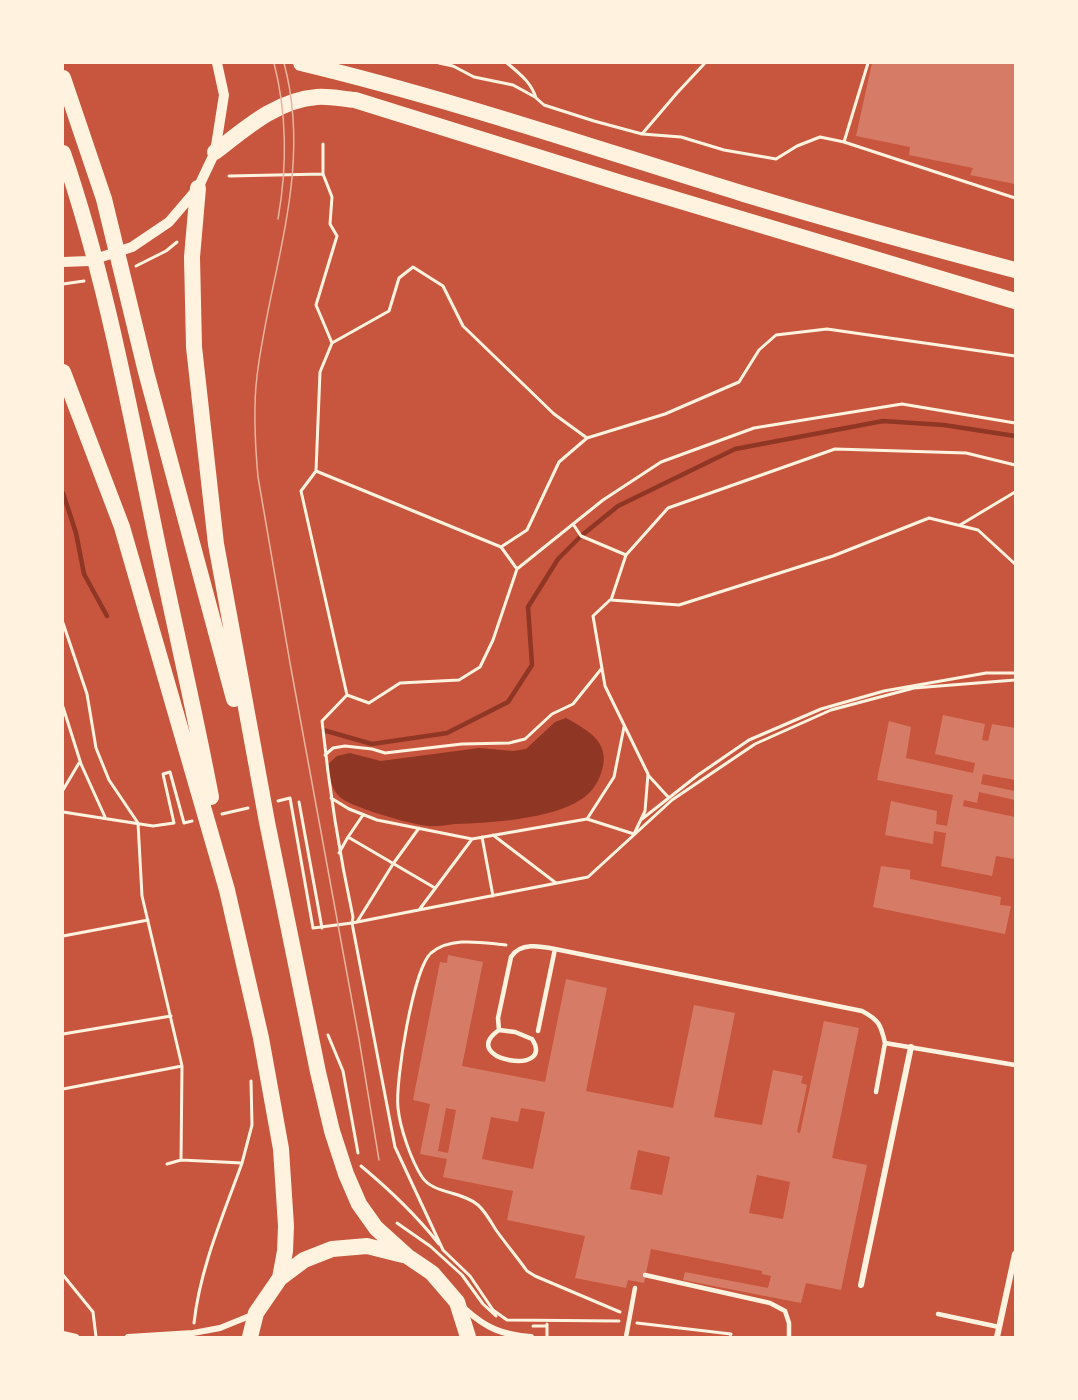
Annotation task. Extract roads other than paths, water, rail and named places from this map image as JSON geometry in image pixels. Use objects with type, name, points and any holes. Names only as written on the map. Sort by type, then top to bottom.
[{"type":"highway","points":[[301,63],[404,89],[747,195],[1015,270]]},
{"type":"highway","points":[[63,78],[104,199],[146,372],[267,822]]},
{"type":"highway","points":[[215,152],[253,122],[279,106],[317,97],[355,100],[624,184],[1015,301]]},
{"type":"highway","points":[[63,153],[80,204],[103,288],[194,707],[227,890],[261,1038],[280,1149],[286,1226],[285,1251],[280,1278]]},
{"type":"highway","points":[[198,188],[192,257],[194,347],[214,532],[267,822],[318,1072],[332,1131],[359,1204],[376,1228],[407,1256],[432,1273],[457,1302],[468,1337]]},
{"type":"highway","points":[[63,372],[122,527],[227,890]]},
{"type":"highway","points":[[250,1337],[256,1313],[280,1278],[304,1260],[332,1249],[367,1246],[407,1256]]},
{"type":"street","points":[[63,262],[89,261],[132,247],[169,222],[198,188],[215,152],[224,95],[217,63]]},
{"type":"street","points":[[861,1285],[911,1047]]},
{"type":"street","points":[[997,1337],[1015,1254]]},
{"type":"street","points":[[457,1302],[481,1323],[509,1336],[531,1337]]},
{"type":"street","points":[[128,1337],[193,1333],[220,1328],[256,1313]]},
{"type":"street","points":[[63,1334],[76,1337]]},
{"type":"lane","points":[[499,1030],[498,1018],[508,965],[513,954],[523,947],[543,947],[862,1011],[876,1019],[882,1029],[885,1043],[876,1092]]},
{"type":"lane","points":[[538,1031],[555,949]]},
{"type":"lane","points":[[499,1030],[515,1032],[532,1039],[536,1050],[533,1057],[528,1061],[519,1061],[506,1060],[495,1055],[488,1043],[492,1035],[499,1030]]},
{"type":"lane","points":[[885,1043],[1015,1065]]},
{"type":"lane","points":[[645,1275],[770,1303],[786,1311],[789,1337]]},
{"type":"lane","points":[[626,1337],[635,1288]]},
{"type":"lane","points":[[938,1314],[999,1327]]},
{"type":"waterway","points":[[323,730],[372,744],[447,733],[508,702],[532,665],[528,607],[558,559],[581,536],[618,506],[735,449],[883,421],[944,425],[1015,436]]},
{"type":"waterway","points":[[63,493],[76,533],[84,574],[107,616]]},
{"type":"tram line","points":[[274,63],[281,102],[284,141],[283,180],[278,219]]},
{"type":"tram line","points":[[284,63],[292,103],[294,143],[292,182],[257,376],[255,427],[258,477],[379,1160]]}]
